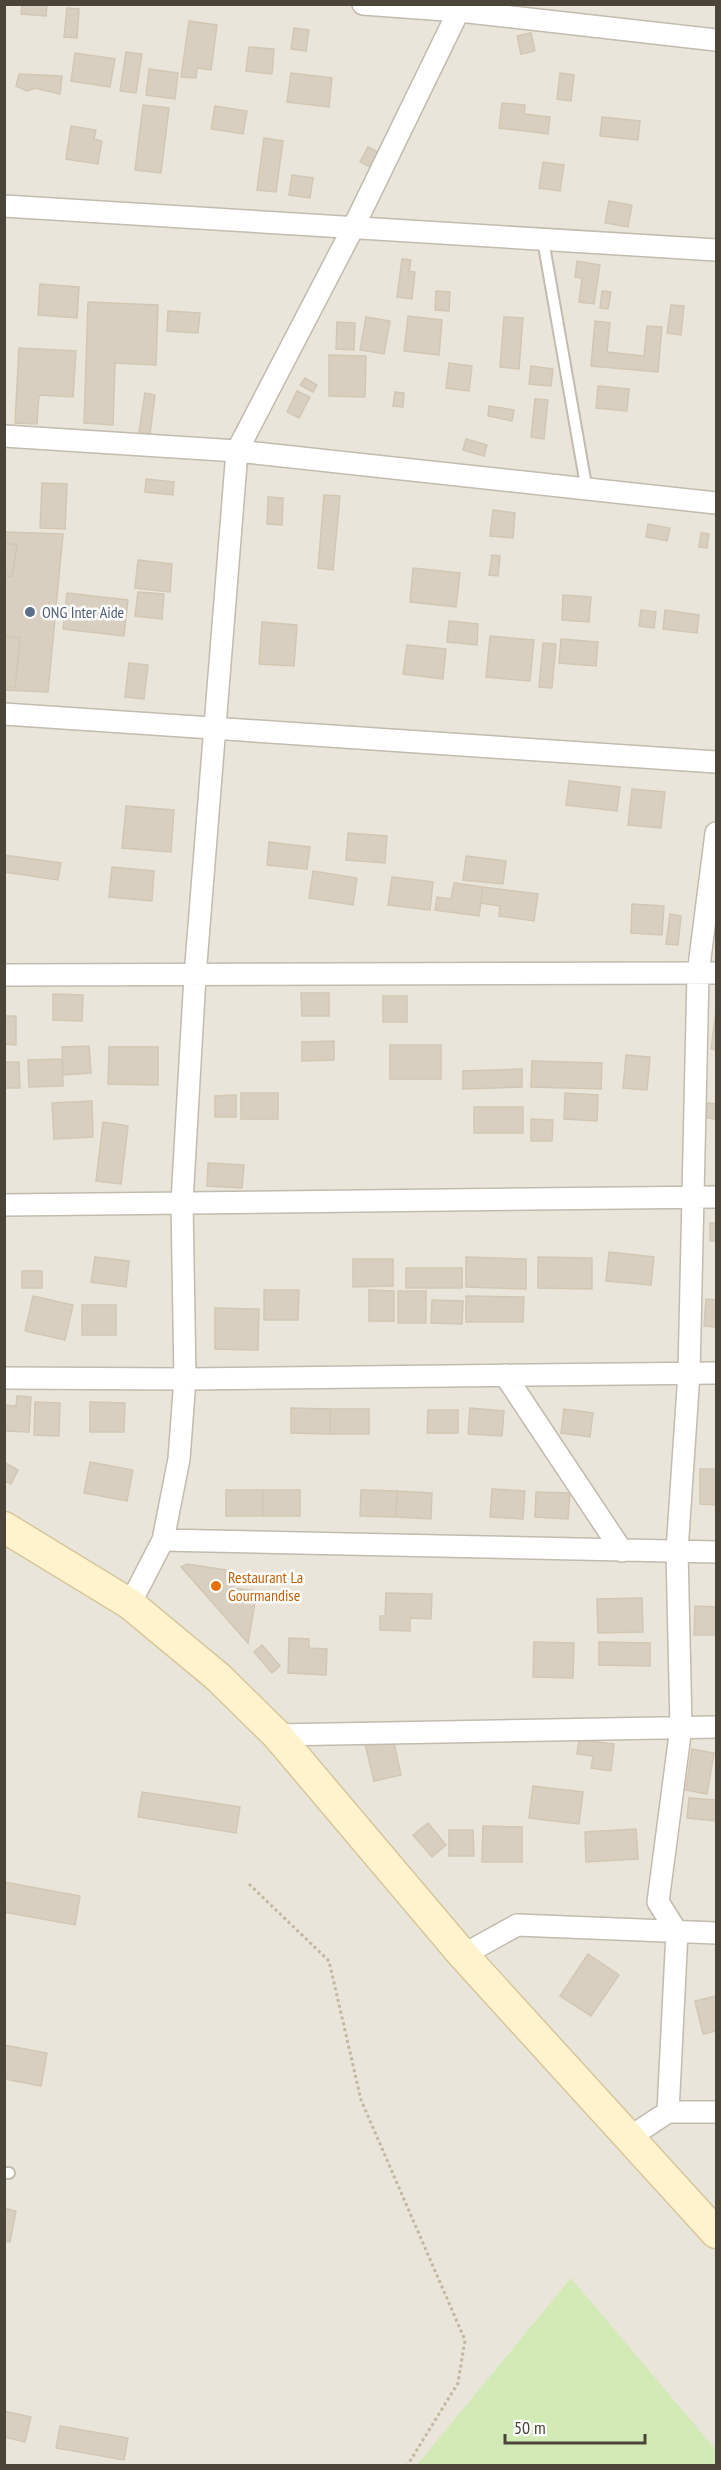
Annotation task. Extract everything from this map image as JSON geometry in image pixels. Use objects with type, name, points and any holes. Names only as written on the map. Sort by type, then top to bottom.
[{"type":"main road","points":[[4,1527],[130,1604],[219,1677],[277,1735],[463,1954],[717,2233]]},
{"type":"street","points":[[363,4],[460,8],[717,40]]},
{"type":"street","points":[[130,1604],[163,1540],[178,1458],[185,1379],[182,1202],[195,976],[237,451],[353,228],[460,8]]},
{"type":"street","points":[[4,206],[717,250]]},
{"type":"street","points":[[4,436],[237,451],[587,491],[717,503]]},
{"type":"street","points":[[4,714],[717,762]]},
{"type":"street","points":[[668,2112],[677,1932],[658,1902],[681,1727],[677,1551],[689,1373],[693,1197],[717,833]]},
{"type":"street","points":[[4,975],[707,973]]},
{"type":"street","points":[[4,1205],[717,1197]]},
{"type":"street","points":[[4,1378],[185,1379],[717,1373]]},
{"type":"street","points":[[505,1375],[622,1551]]},
{"type":"street","points":[[163,1540],[622,1551],[717,1551]]},
{"type":"street","points":[[277,1735],[717,1727]]},
{"type":"street","points":[[463,1954],[517,1925],[717,1933]]},
{"type":"street","points":[[630,2137],[668,2112],[717,2112]]},
{"type":"lane","points":[[543,240],[587,491]]},
{"type":"path","points":[[249,1884],[329,1961],[361,2100],[465,2340],[458,2384],[407,2466]]},
{"type":"shaded area","points":[[5,5],[716,5],[716,2465],[5,2465]]},
{"type":"green space","points":[[571,2278],[716,2450],[716,2465],[417,2465]]},
{"type":"building","points":[[22,4],[47,4],[46,16],[21,14]]},
{"type":"building","points":[[67,8],[79,9],[77,38],[64,37]]},
{"type":"building","points":[[189,21],[217,25],[211,70],[197,68],[196,78],[181,77]]},
{"type":"building","points":[[294,28],[309,30],[306,51],[291,49]]},
{"type":"building","points":[[531,33],[535,51],[521,54],[517,36]]},
{"type":"building","points":[[249,47],[274,49],[272,74],[246,71]]},
{"type":"building","points":[[126,52],[142,54],[136,93],[120,91]]},
{"type":"building","points":[[75,53],[115,59],[110,87],[71,81]]},
{"type":"building","points":[[149,69],[178,73],[175,99],[146,95]]},
{"type":"building","points":[[291,73],[332,78],[329,107],[287,102]]},
{"type":"building","points":[[560,73],[574,75],[571,101],[557,99]]},
{"type":"building","points":[[19,74],[62,76],[60,94],[35,88],[27,91],[16,86]]},
{"type":"building","points":[[502,103],[525,105],[524,114],[550,117],[548,134],[499,128]]},
{"type":"building","points":[[143,105],[169,108],[161,173],[135,170]]},
{"type":"building","points":[[215,106],[247,111],[243,134],[211,129]]},
{"type":"building","points":[[602,117],[640,121],[638,140],[600,136]]},
{"type":"building","points":[[71,126],[96,130],[94,139],[102,141],[98,164],[66,159]]},
{"type":"building","points":[[264,138],[283,141],[276,192],[257,190]]},
{"type":"building","points":[[368,147],[382,154],[374,169],[360,162]]},
{"type":"building","points":[[543,162],[564,165],[560,191],[539,188]]},
{"type":"building","points":[[292,175],[313,178],[310,198],[289,195]]},
{"type":"building","points":[[609,201],[632,205],[628,227],[605,223]]},
{"type":"building","points":[[402,259],[411,260],[409,271],[415,272],[412,299],[397,297]]},
{"type":"building","points":[[577,261],[600,265],[594,304],[579,302],[582,278],[575,277]]},
{"type":"building","points":[[40,284],[79,287],[77,318],[38,315]]},
{"type":"building","points":[[436,291],[450,292],[449,311],[435,310]]},
{"type":"building","points":[[602,291],[611,292],[608,309],[600,308]]},
{"type":"building","points":[[88,302],[158,305],[156,365],[115,363],[113,425],[84,423]]},
{"type":"building","points":[[671,305],[684,306],[681,335],[667,333]]},
{"type":"building","points":[[168,311],[200,313],[198,333],[167,331]]},
{"type":"building","points":[[408,316],[442,320],[439,355],[404,351]]},
{"type":"building","points":[[366,317],[390,321],[384,354],[360,350]]},
{"type":"building","points":[[504,317],[523,318],[519,369],[500,367]]},
{"type":"building","points":[[595,321],[610,323],[607,352],[644,356],[647,326],[662,327],[658,372],[591,366]]},
{"type":"building","points":[[337,322],[355,323],[354,350],[336,349]]},
{"type":"building","points":[[19,348],[76,351],[73,397],[39,395],[37,424],[15,423]]},
{"type":"building","points":[[329,355],[366,356],[365,397],[329,396]]},
{"type":"building","points":[[449,363],[472,366],[469,391],[446,388]]},
{"type":"building","points":[[531,366],[553,369],[551,386],[529,384]]},
{"type":"building","points":[[305,378],[317,385],[313,392],[300,385]]},
{"type":"building","points":[[598,386],[629,389],[627,411],[596,408]]},
{"type":"building","points":[[297,391],[310,397],[299,418],[287,412]]},
{"type":"building","points":[[395,392],[404,393],[403,407],[393,406]]},
{"type":"building","points":[[145,393],[155,395],[150,434],[139,432]]},
{"type":"building","points":[[535,399],[548,400],[544,439],[531,437]]},
{"type":"building","points":[[489,406],[514,410],[512,421],[488,416]]},
{"type":"building","points":[[466,439],[487,445],[484,456],[463,450]]},
{"type":"building","points":[[146,479],[174,482],[173,495],[145,492]]},
{"type":"building","points":[[42,483],[67,484],[65,529],[40,528]]},
{"type":"building","points":[[324,495],[340,496],[333,570],[318,568]]},
{"type":"building","points":[[268,497],[283,498],[282,525],[267,524]]},
{"type":"building","points":[[493,510],[515,513],[513,538],[490,536]]},
{"type":"building","points":[[648,524],[670,528],[667,541],[646,537]]},
{"type":"building","name":"ONG Inter Aide","points":[[4,532],[63,534],[48,692],[4,690]]},
{"type":"building","points":[[701,533],[709,534],[707,548],[699,547]]},
{"type":"building","points":[[4,543],[17,545],[12,577],[4,575]]},
{"type":"building","points":[[492,555],[500,556],[498,576],[489,575]]},
{"type":"building","points":[[138,560],[172,564],[170,592],[135,588]]},
{"type":"building","points":[[413,568],[460,573],[456,607],[410,602]]},
{"type":"building","points":[[138,592],[164,594],[162,619],[135,616]]},
{"type":"building","points":[[67,593],[128,600],[124,636],[63,629]]},
{"type":"building","points":[[563,595],[591,597],[589,622],[562,620]]},
{"type":"building","points":[[641,610],[656,612],[654,628],[639,626]]},
{"type":"building","points":[[665,610],[699,615],[697,633],[663,629]]},
{"type":"building","points":[[449,621],[478,624],[477,645],[447,642]]},
{"type":"building","points":[[262,622],[297,625],[294,666],[259,664]]},
{"type":"building","points":[[4,636],[20,638],[15,687],[4,686]]},
{"type":"building","points":[[490,636],[534,640],[530,681],[486,677]]},
{"type":"building","points":[[561,639],[598,642],[596,666],[559,663]]},
{"type":"building","points":[[543,643],[556,644],[552,688],[539,687]]},
{"type":"building","points":[[407,645],[446,649],[443,679],[403,674]]},
{"type":"building","points":[[129,663],[148,665],[144,699],[125,697]]},
{"type":"building","points":[[569,781],[620,787],[617,811],[566,805]]},
{"type":"building","points":[[632,789],[665,792],[661,828],[628,825]]},
{"type":"building","points":[[126,806],[174,810],[171,852],[122,848]]},
{"type":"building","points":[[348,833],[387,836],[385,863],[346,860]]},
{"type":"building","points":[[269,842],[310,847],[307,869],[267,865]]},
{"type":"building","points":[[4,855],[61,863],[58,880],[4,872]]},
{"type":"building","points":[[466,856],[506,861],[503,884],[463,880]]},
{"type":"building","points":[[112,867],[154,871],[152,901],[109,897]]},
{"type":"building","points":[[313,871],[357,878],[353,905],[309,898]]},
{"type":"building","points":[[392,877],[433,882],[430,910],[388,905]]},
{"type":"building","points":[[454,883],[483,887],[479,916],[435,910],[437,897],[451,899]]},
{"type":"building","points":[[483,887],[538,894],[534,921],[499,916],[500,906],[481,903]]},
{"type":"building","points":[[632,904],[664,906],[662,935],[631,933]]},
{"type":"building","points":[[670,914],[681,916],[678,945],[666,944]]},
{"type":"building","points":[[301,993],[329,993],[329,1016],[302,1016]]},
{"type":"building","points":[[53,994],[83,995],[82,1021],[53,1020]]},
{"type":"building","points":[[383,996],[407,996],[407,1022],[383,1022]]},
{"type":"building","points":[[716,1011],[716,1050],[711,1049]]},
{"type":"building","points":[[4,1016],[16,1016],[16,1045],[4,1044]]},
{"type":"building","points":[[334,1041],[334,1060],[302,1061],[302,1042]]},
{"type":"building","points":[[390,1045],[441,1045],[441,1079],[390,1079]]},
{"type":"building","points":[[89,1046],[91,1073],[63,1075],[62,1047]]},
{"type":"building","points":[[109,1047],[158,1047],[158,1085],[108,1084]]},
{"type":"building","points":[[626,1055],[650,1057],[647,1090],[623,1088]]},
{"type":"building","points":[[62,1059],[63,1086],[29,1087],[28,1060]]},
{"type":"building","points":[[532,1061],[602,1063],[601,1089],[531,1087]]},
{"type":"building","points":[[4,1062],[19,1062],[20,1088],[4,1088]]},
{"type":"building","points":[[522,1069],[522,1087],[463,1089],[463,1071]]},
{"type":"building","points":[[241,1093],[278,1093],[278,1119],[241,1119]]},
{"type":"building","points":[[565,1093],[598,1095],[597,1121],[564,1119]]},
{"type":"building","points":[[236,1095],[236,1117],[215,1117],[215,1096]]},
{"type":"building","points":[[92,1101],[93,1137],[54,1139],[52,1103]]},
{"type":"building","points":[[708,1103],[716,1104],[716,1119],[707,1118]]},
{"type":"building","points":[[474,1107],[523,1107],[523,1133],[474,1133]]},
{"type":"building","points":[[531,1119],[553,1120],[552,1141],[531,1141]]},
{"type":"building","points":[[103,1122],[128,1126],[121,1184],[96,1181]]},
{"type":"building","points":[[208,1163],[244,1165],[242,1188],[207,1186]]},
{"type":"building","points":[[710,1223],[716,1223],[716,1241],[710,1241]]},
{"type":"building","points":[[609,1252],[654,1257],[651,1285],[606,1281]]},
{"type":"building","points":[[95,1257],[129,1261],[126,1287],[91,1282]]},
{"type":"building","points":[[466,1257],[526,1259],[526,1289],[466,1287]]},
{"type":"building","points":[[538,1257],[592,1258],[592,1289],[538,1288]]},
{"type":"building","points":[[353,1259],[393,1259],[393,1286],[353,1287]]},
{"type":"building","points":[[406,1268],[462,1268],[462,1288],[406,1288]]},
{"type":"building","points":[[22,1271],[42,1271],[42,1288],[22,1288]]},
{"type":"building","points":[[264,1290],[299,1290],[298,1320],[264,1320]]},
{"type":"building","points":[[369,1290],[394,1291],[394,1321],[369,1321]]},
{"type":"building","points":[[398,1291],[426,1291],[426,1323],[398,1323]]},
{"type":"building","points":[[33,1296],[73,1305],[65,1340],[25,1331]]},
{"type":"building","points":[[466,1296],[524,1297],[523,1322],[466,1322]]},
{"type":"building","points":[[706,1299],[716,1300],[716,1327],[704,1326]]},
{"type":"building","points":[[432,1300],[463,1301],[462,1324],[431,1323]]},
{"type":"building","points":[[82,1305],[116,1305],[116,1335],[82,1335]]},
{"type":"building","points":[[215,1308],[259,1309],[258,1350],[215,1349]]},
{"type":"building","points":[[17,1396],[31,1397],[29,1432],[4,1431],[4,1405],[16,1406]]},
{"type":"building","points":[[35,1402],[60,1403],[59,1436],[34,1435]]},
{"type":"building","points":[[90,1402],[125,1403],[124,1432],[90,1432]]},
{"type":"building","points":[[291,1408],[330,1409],[330,1434],[291,1433]]},
{"type":"building","points":[[470,1408],[504,1411],[502,1436],[468,1434]]},
{"type":"building","points":[[330,1409],[369,1409],[369,1434],[330,1434]]},
{"type":"building","points":[[564,1409],[593,1413],[590,1437],[561,1433]]},
{"type":"building","points":[[428,1410],[458,1410],[458,1433],[427,1433]]},
{"type":"building","points":[[4,1462],[18,1470],[11,1484],[4,1481]]},
{"type":"building","points":[[90,1462],[133,1470],[127,1501],[84,1493]]},
{"type":"building","points":[[700,1469],[716,1469],[716,1505],[700,1504]]},
{"type":"building","points":[[492,1489],[525,1491],[523,1519],[490,1517]]},
{"type":"building","points":[[226,1490],[263,1490],[263,1516],[226,1516]]},
{"type":"building","points":[[263,1490],[300,1490],[300,1516],[263,1516]]},
{"type":"building","points":[[361,1490],[397,1491],[396,1517],[360,1516]]},
{"type":"building","points":[[397,1491],[432,1493],[431,1519],[396,1517]]},
{"type":"building","points":[[536,1492],[570,1493],[568,1519],[535,1517]]},
{"type":"building","points":[[187,1564],[226,1570],[226,1577],[235,1578],[234,1588],[257,1591],[248,1643],[181,1567]]},
{"type":"building","points":[[386,1593],[432,1594],[431,1619],[410,1618],[410,1631],[380,1630],[380,1616],[385,1616]]},
{"type":"building","points":[[642,1598],[643,1632],[598,1633],[597,1599]]},
{"type":"building","points":[[695,1606],[716,1607],[716,1635],[694,1635]]},
{"type":"building","points":[[289,1638],[309,1639],[309,1648],[327,1649],[326,1675],[288,1673]]},
{"type":"building","points":[[534,1642],[574,1643],[573,1678],[533,1677]]},
{"type":"building","points":[[599,1642],[650,1643],[650,1666],[599,1665]]},
{"type":"building","points":[[262,1645],[280,1666],[272,1673],[254,1652]]},
{"type":"building","points":[[393,1738],[401,1775],[374,1781],[365,1744]]},
{"type":"building","points":[[579,1740],[614,1744],[611,1771],[591,1768],[593,1756],[577,1754]]},
{"type":"building","points":[[692,1749],[714,1753],[707,1794],[686,1790]]},
{"type":"building","points":[[533,1786],[583,1792],[579,1824],[529,1818]]},
{"type":"building","points":[[142,1792],[240,1807],[236,1833],[138,1817]]},
{"type":"building","points":[[689,1798],[716,1800],[716,1821],[687,1818]]},
{"type":"building","points":[[428,1823],[446,1845],[432,1857],[413,1835]]},
{"type":"building","points":[[483,1826],[522,1827],[522,1862],[482,1862]]},
{"type":"building","points":[[636,1829],[638,1859],[586,1862],[585,1832]]},
{"type":"building","points":[[449,1830],[473,1830],[474,1856],[449,1856]]},
{"type":"building","points":[[4,1882],[80,1896],[75,1925],[4,1912]]},
{"type":"building","points":[[588,1954],[619,1975],[591,2016],[560,1996]]},
{"type":"building","points":[[716,1996],[716,2031],[703,2034],[695,2001]]},
{"type":"building","points":[[4,2045],[47,2053],[41,2086],[4,2079]]},
{"type":"building","points":[[4,2208],[16,2211],[10,2242],[4,2241]]},
{"type":"building","points":[[4,2411],[31,2417],[25,2442],[4,2437]]},
{"type":"building","points":[[60,2426],[128,2438],[124,2460],[56,2448]]},
{"type":"place","name":"ONG Inter Aide","points":[[30,612]]},
{"type":"place","name":"Restaurant La Gourmandise","points":[[216,1586]]}]
